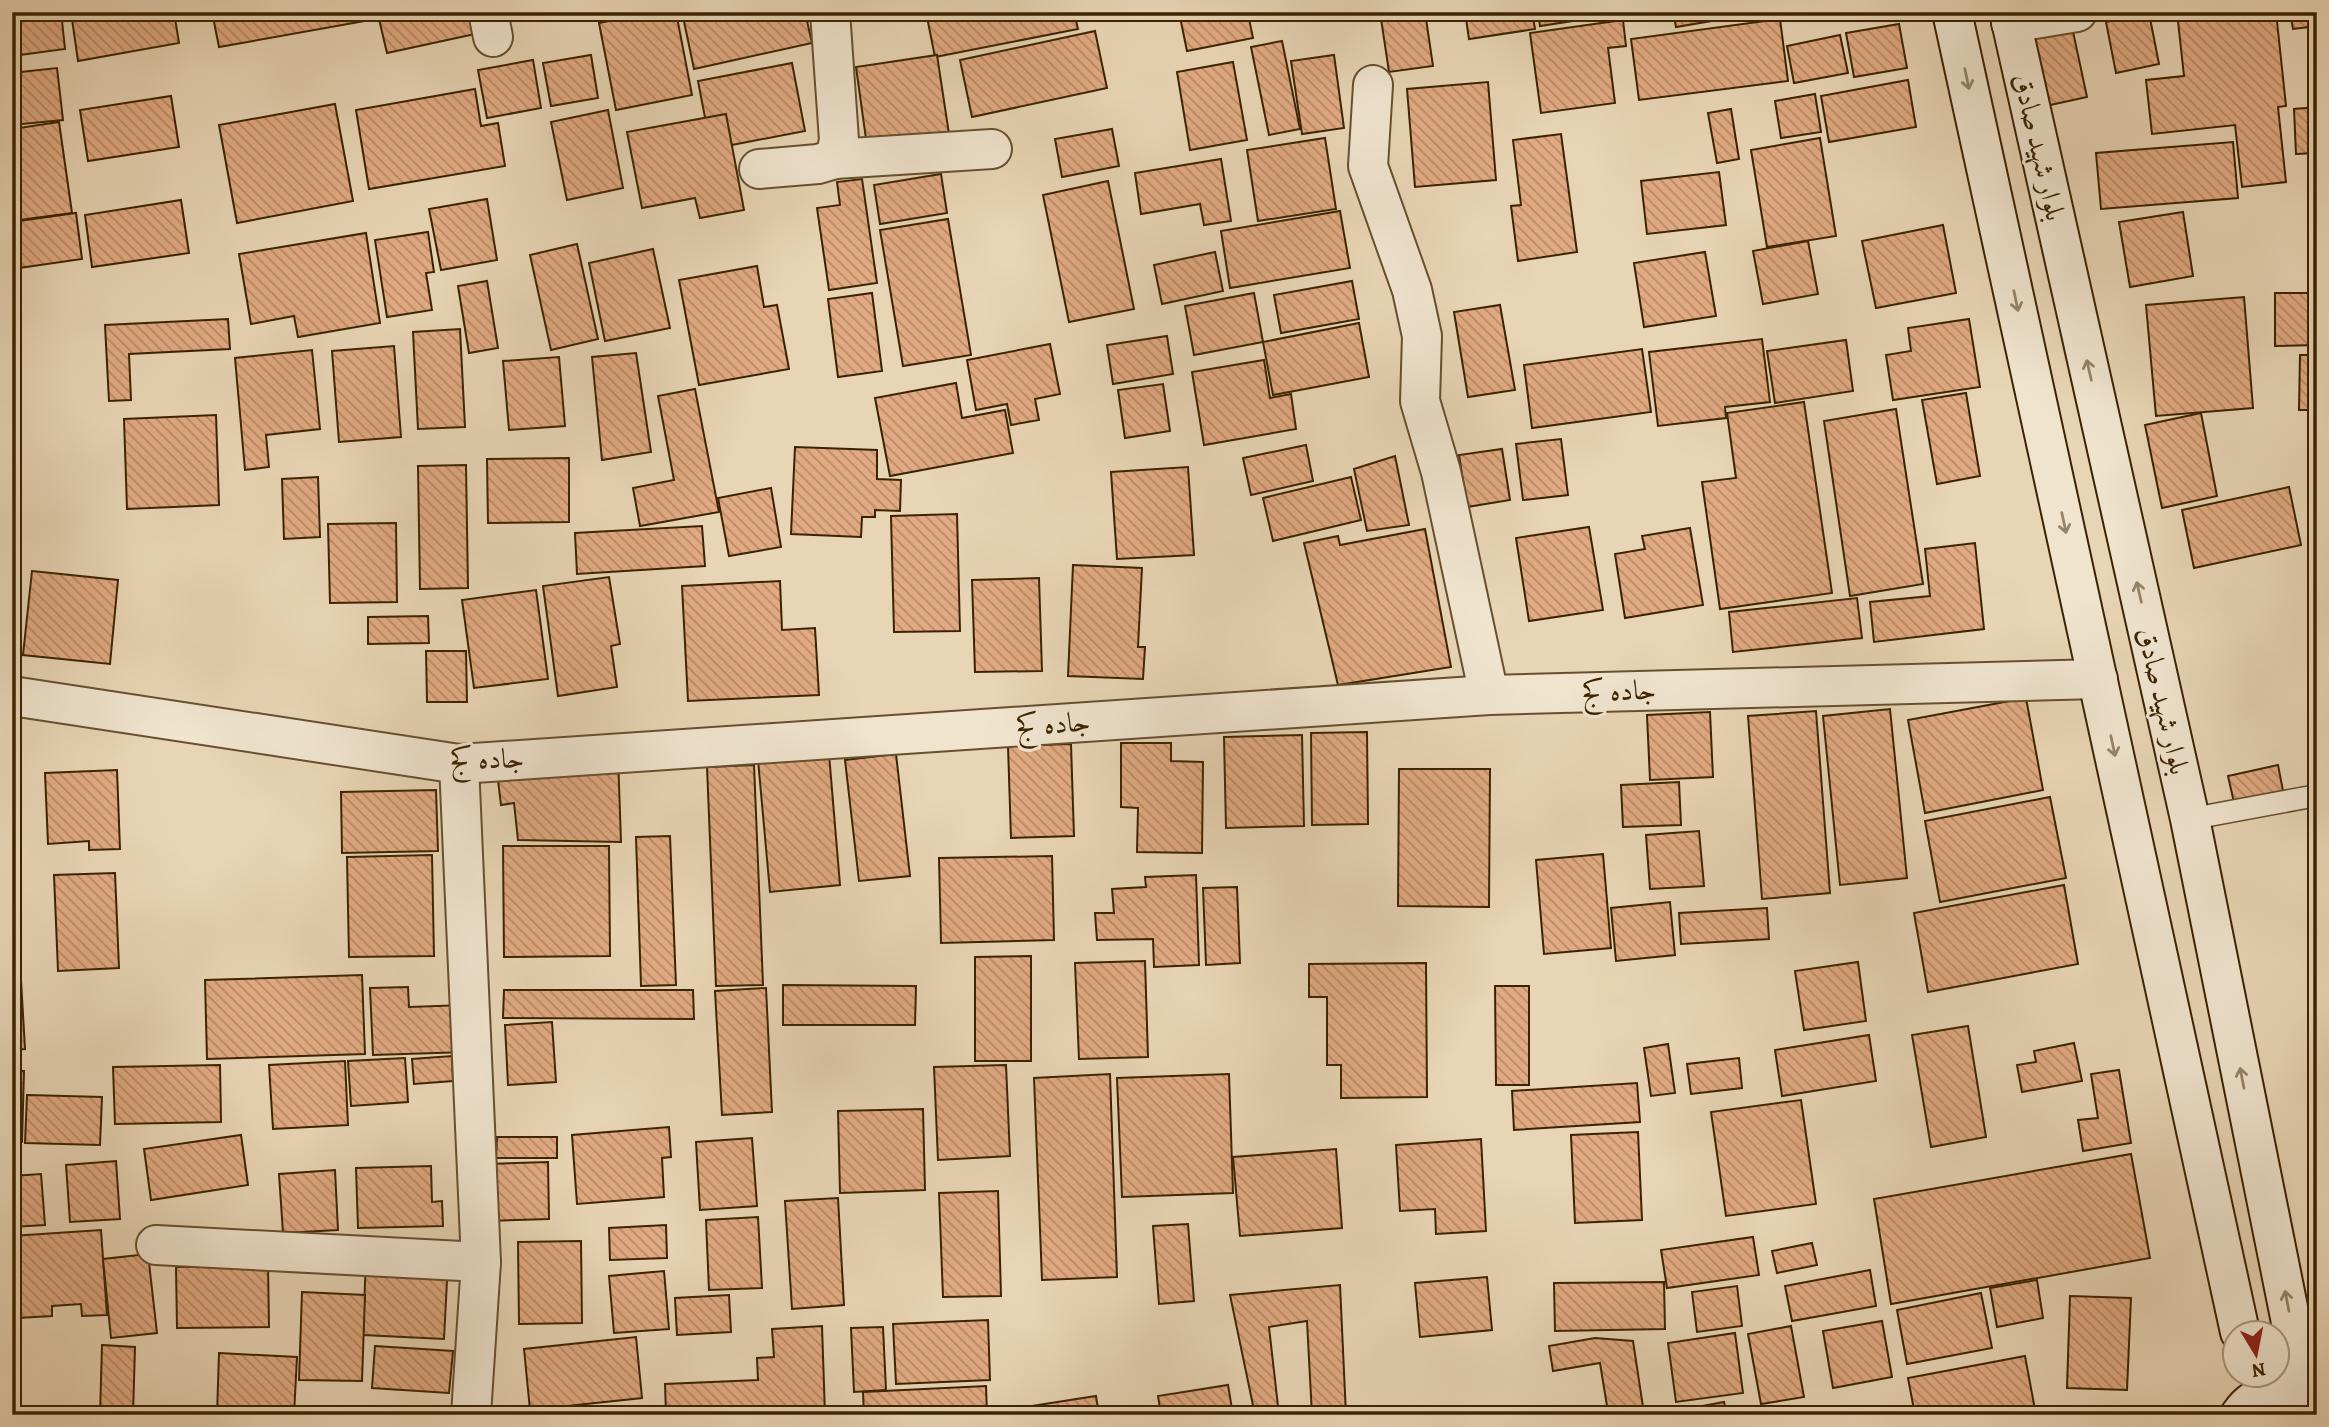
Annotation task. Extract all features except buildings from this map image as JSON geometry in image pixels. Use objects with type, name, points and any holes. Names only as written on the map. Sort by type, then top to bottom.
[{"type":"street","points":[[830,12],[839,140],[835,159]]},
{"type":"street","name":"بلوار شهید صادق","points":[[1952,12],[2237,1318]]},
{"type":"street","points":[[2010,18],[2077,12]]},
{"type":"street","name":"بلوار شهید صادق","points":[[2010,18],[2190,819],[2311,1395]]},
{"type":"street","points":[[1373,85],[1368,166],[1412,290],[1422,336],[1420,401],[1441,472],[1489,695]]},
{"type":"street","points":[[759,169],[818,164],[835,159],[992,149]]},
{"type":"street","name":"جاده کج","points":[[12,696],[458,764],[1489,695],[2098,678]]},
{"type":"street","points":[[458,764],[481,1262],[471,1415]]},
{"type":"street","points":[[156,1245],[481,1262]]},
{"type":"street","points":[[2248,1396],[2279,1390],[2311,1395]]},
{"type":"lane","points":[[2190,819],[2314,796]]}]
